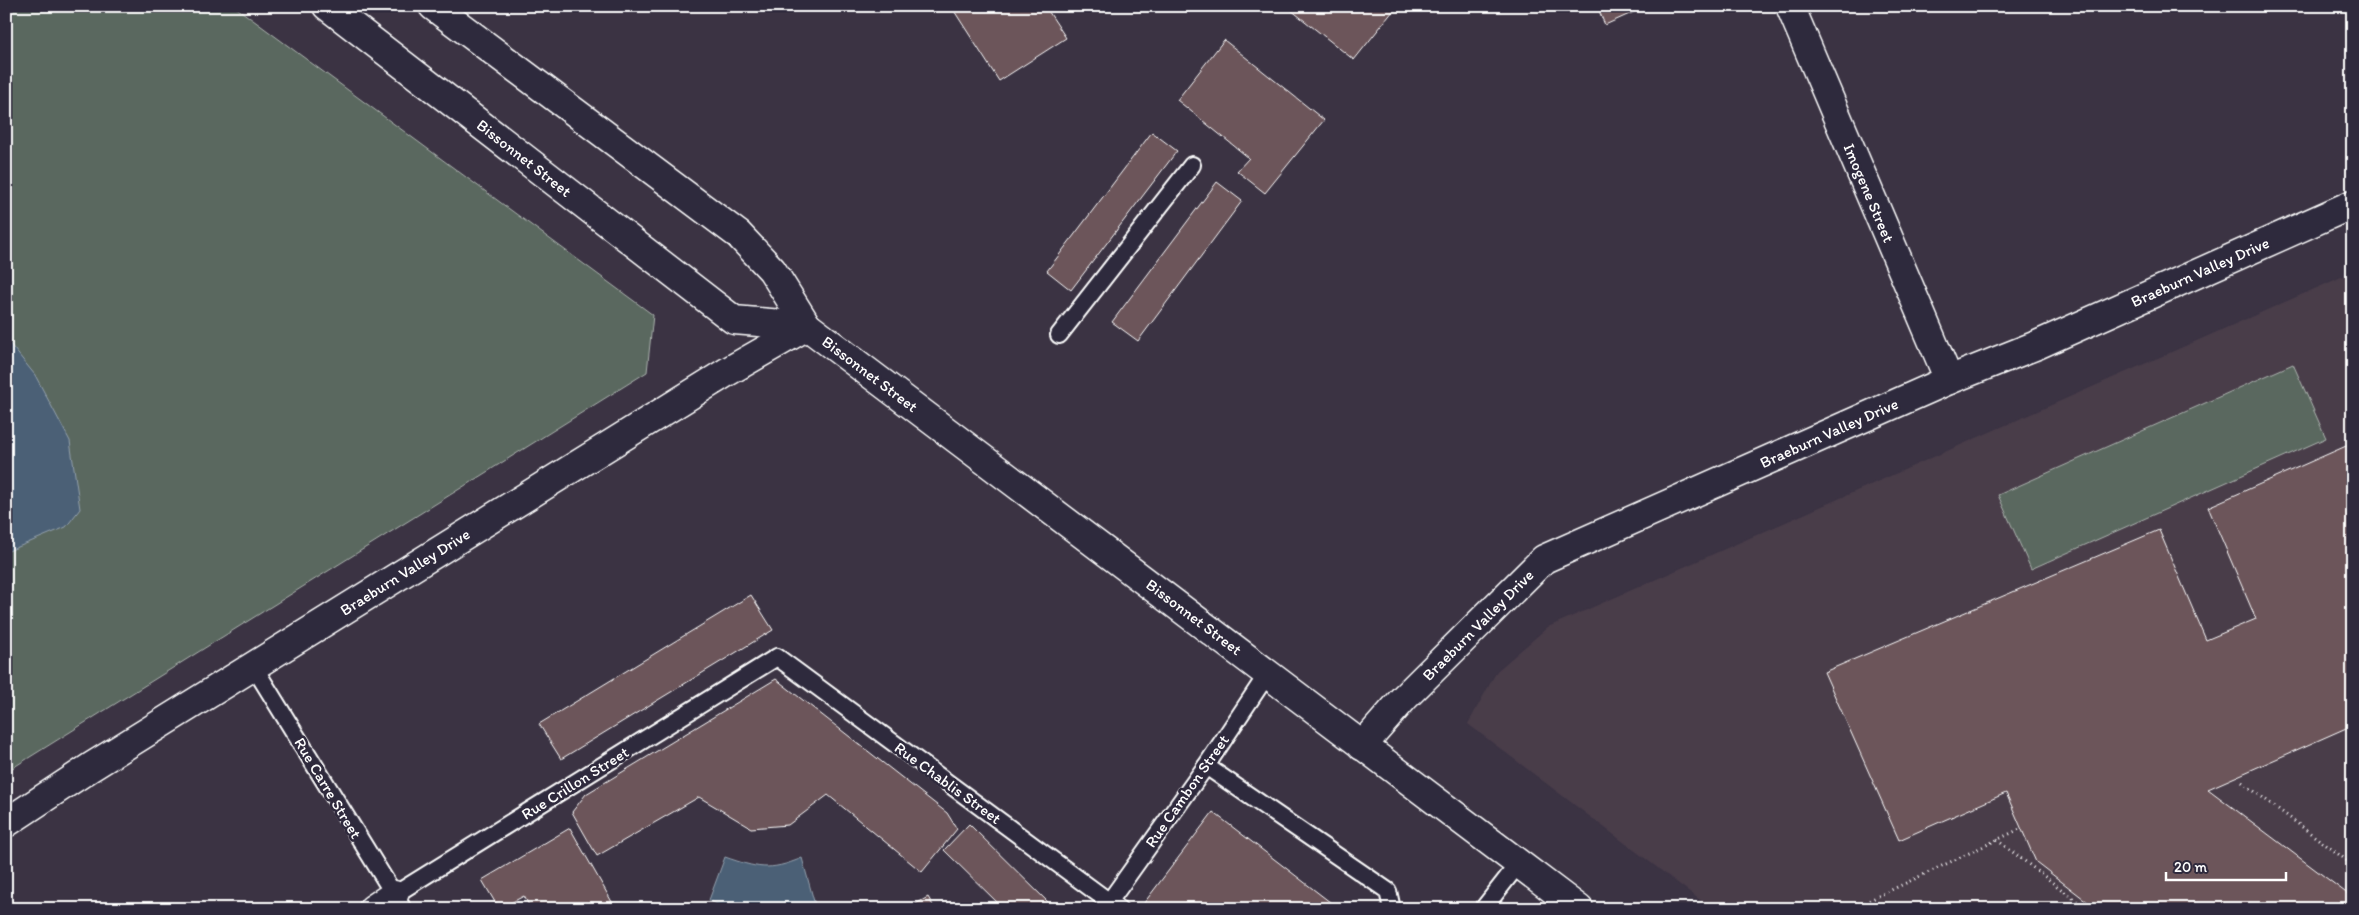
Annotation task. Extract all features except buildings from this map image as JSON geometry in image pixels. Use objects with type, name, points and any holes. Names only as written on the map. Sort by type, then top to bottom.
[{"type":"street","name":"Bissonnet Street","points":[[327,6],[734,320],[807,326]]},
{"type":"street","name":"Bissonnet Street","points":[[432,6],[739,235],[772,270],[807,326],[1268,672],[1362,746],[1579,909]]},
{"type":"street","name":"Imogene Street","points":[[1790,6],[1949,380]]},
{"type":"street","name":"Braeburn Valley Drive","points":[[1362,746],[1404,698],[1544,559],[1949,380],[2037,345],[2353,204]]},
{"type":"street","name":"Braeburn Valley Drive","points":[[6,823],[91,767],[727,372],[807,326]]},
{"type":"lane","points":[[1059,335],[1192,165]]},
{"type":"lane","name":"Rue Crillon Street","points":[[390,904],[777,657]]},
{"type":"lane","name":"Rue Chablis Street","points":[[777,657],[1111,906]]},
{"type":"lane","name":"Rue Carre Street","points":[[254,667],[390,904]]},
{"type":"lane","name":"Rue Cambon Street","points":[[1111,906],[1268,672]]},
{"type":"lane","points":[[1206,766],[1388,892],[1392,909]]},
{"type":"lane","points":[[1483,909],[1520,863]]},
{"type":"path","points":[[2242,782],[2353,865]]},
{"type":"path","points":[[1851,909],[2022,828]]},
{"type":"path","points":[[1997,840],[2086,909]]},
{"type":"shaded area","points":[[6,6],[234,6],[653,315],[647,372],[6,772]]},
{"type":"shaded area","points":[[2353,272],[2353,909],[1712,909],[1468,724],[1497,671],[1548,627]]},
{"type":"shaded area","points":[[2293,364],[2326,438],[2031,569],[1998,495]]},
{"type":"water","points":[[6,339],[35,375],[70,441],[80,509],[66,527],[6,552]]},
{"type":"water","points":[[725,857],[763,867],[781,865],[802,858],[815,905],[761,910],[732,908],[709,900]]}]
